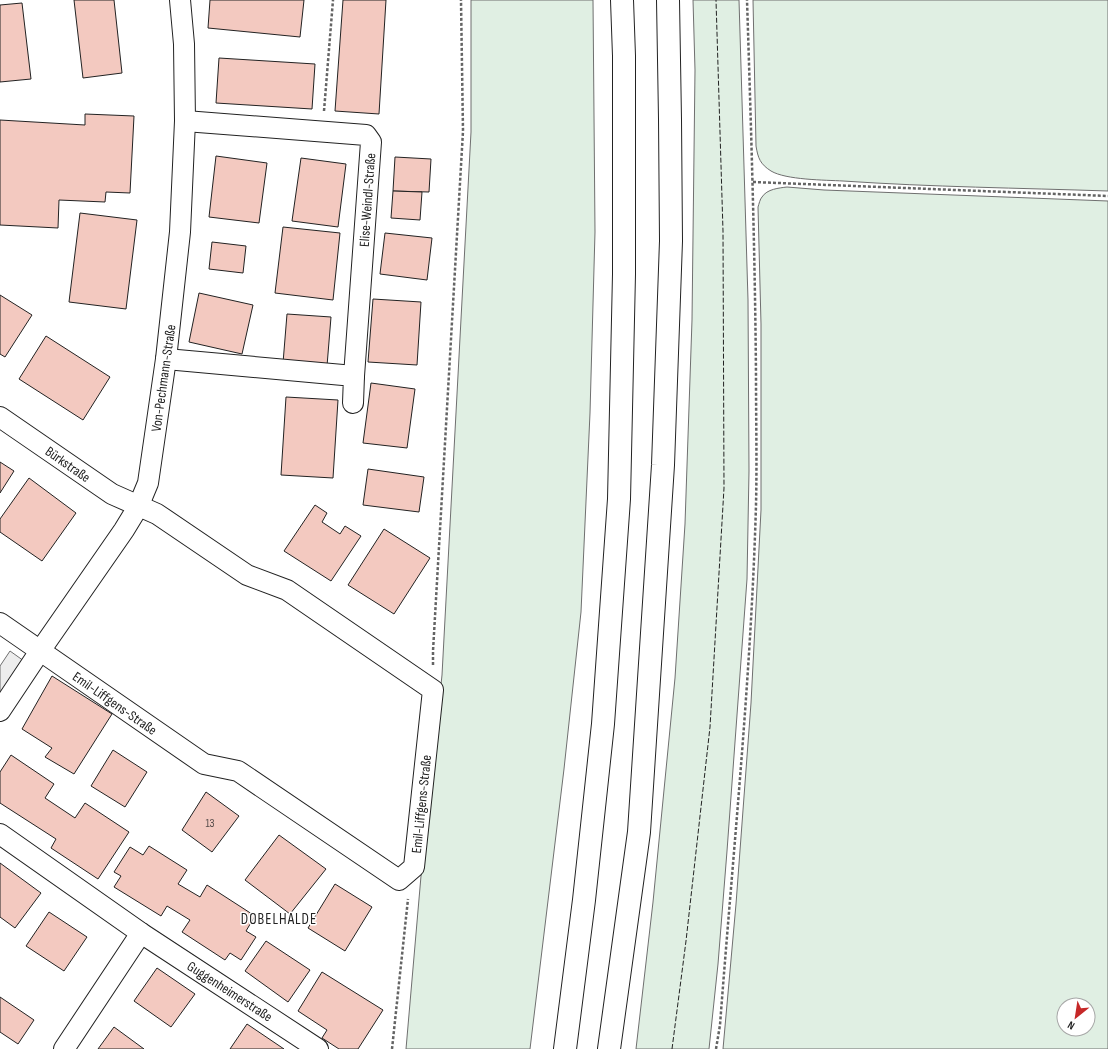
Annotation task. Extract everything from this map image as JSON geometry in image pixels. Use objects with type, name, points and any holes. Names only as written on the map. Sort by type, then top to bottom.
[{"type":"highway","points":[[565,1049],[584,900],[603,724],[618,499],[624,274],[624,56],[622,0]]},
{"type":"highway","points":[[609,1049],[639,832],[663,465],[671,242],[668,0]]},
{"type":"street","name":"Von-Pechmann-Straße","points":[[0,711],[124,530],[138,507],[148,483],[166,360],[180,232],[185,121],[184,44],[180,0]]},
{"type":"street","name":"Elise-Weindl-Straße","points":[[185,121],[366,135],[371,142],[353,403]]},
{"type":"street","points":[[166,360],[354,376]]},
{"type":"street","name":"Bürkstraße","points":[[0,417],[112,494],[138,507]]},
{"type":"street","points":[[138,507],[157,514],[247,575],[287,590],[433,690]]},
{"type":"street","points":[[0,623],[40,651]]},
{"type":"street","name":"Emil-Liffgens-Straße","points":[[40,651],[204,764],[238,770],[399,880],[414,867],[433,690]]},
{"type":"street","name":"Guggenheimerstraße","points":[[0,834],[141,933],[318,1049]]},
{"type":"street","points":[[64,1049],[141,933]]},
{"type":"path","points":[[322,132],[333,0]]},
{"type":"path","points":[[433,690],[433,651],[464,132],[462,0]]},
{"type":"path","points":[[716,1049],[720,1025],[737,824],[753,586],[756,503],[753,182],[747,0]]},
{"type":"path","points":[[753,182],[1108,196]]},
{"type":"path","points":[[392,1049],[408,899],[405,875]]},
{"type":"green space","points":[[471,0],[593,0],[595,232],[590,413],[581,612],[564,769],[530,1049],[406,1049],[421,876],[442,675],[471,132]]},
{"type":"green space","points":[[693,0],[739,0],[748,300],[749,471],[747,579],[718,964],[709,1049],[636,1049],[653,902],[675,678],[685,524],[692,320],[695,70]]},
{"type":"green space","points":[[753,0],[1108,0],[1108,191],[909,185],[816,180],[786,176],[771,171],[764,166],[760,160],[756,146]]},
{"type":"green space","points":[[787,187],[824,190],[1108,201],[1108,1049],[723,1049],[736,904],[751,703],[761,510],[761,324],[758,207],[764,194],[773,189]]},
{"type":"shaded area","points":[[10,651],[24,661],[0,694],[0,666]]},
{"type":"building","points":[[74,0],[114,0],[122,73],[83,78]]},
{"type":"building","points":[[210,0],[304,0],[300,37],[208,28]]},
{"type":"building","points":[[343,0],[386,0],[379,114],[335,111]]},
{"type":"building","points":[[22,3],[31,79],[0,82],[0,5]]},
{"type":"building","points":[[219,58],[315,64],[312,109],[216,103]]},
{"type":"building","points":[[85,114],[134,116],[130,193],[106,192],[105,202],[59,200],[58,228],[0,225],[0,120],[85,125]]},
{"type":"building","points":[[216,156],[267,163],[259,223],[209,217]]},
{"type":"building","points":[[395,157],[431,159],[429,192],[393,191]]},
{"type":"building","points":[[301,158],[346,164],[338,227],[292,221]]},
{"type":"building","points":[[393,191],[422,192],[420,220],[391,218]]},
{"type":"building","points":[[80,213],[137,220],[126,309],[69,302]]},
{"type":"building","points":[[283,227],[340,233],[333,300],[275,293]]},
{"type":"building","points":[[385,233],[432,238],[427,280],[380,274]]},
{"type":"building","points":[[212,242],[246,246],[243,273],[209,269]]},
{"type":"building","points":[[199,293],[253,305],[242,354],[189,342]]},
{"type":"building","points":[[0,295],[32,315],[5,357],[0,354]]},
{"type":"building","points":[[373,299],[421,302],[417,365],[368,362]]},
{"type":"building","points":[[287,314],[331,317],[327,366],[283,363]]},
{"type":"building","points":[[46,336],[110,377],[83,420],[19,379]]},
{"type":"building","points":[[371,383],[415,389],[407,448],[363,443]]},
{"type":"building","points":[[286,397],[338,400],[333,478],[281,475]]},
{"type":"building","points":[[0,462],[14,471],[0,493]]},
{"type":"building","points":[[368,469],[424,477],[419,512],[363,505]]},
{"type":"building","points":[[29,478],[76,513],[42,561],[0,532],[0,519]]},
{"type":"building","points":[[315,505],[327,513],[322,522],[340,534],[345,526],[361,536],[331,581],[284,551]]},
{"type":"building","points":[[384,529],[430,558],[394,614],[348,585]]},
{"type":"building","points":[[52,676],[112,714],[74,774],[45,757],[52,748],[22,729]]},
{"type":"building","points":[[113,750],[147,772],[125,807],[91,786]]},
{"type":"building","points":[[11,755],[54,784],[45,798],[75,818],[85,803],[129,832],[98,879],[51,848],[56,839],[0,803],[0,772]]},
{"type":"building","points":[[206,792],[239,816],[212,852],[182,830]]},
{"type":"building","points":[[279,835],[326,869],[290,914],[245,880]]},
{"type":"building","points":[[149,846],[187,870],[178,884],[200,897],[207,885],[255,916],[246,931],[256,937],[241,960],[230,953],[225,960],[182,932],[190,920],[167,906],[161,916],[114,887],[121,876],[114,872],[130,847],[143,855]]},
{"type":"building","points":[[0,863],[41,893],[15,928],[0,917]]},
{"type":"building","points":[[335,884],[372,907],[345,951],[308,928]]},
{"type":"building","points":[[49,912],[87,937],[64,971],[26,946]]},
{"type":"building","points":[[266,941],[310,970],[288,1002],[245,971]]},
{"type":"building","points":[[157,968],[195,994],[171,1027],[134,1001]]},
{"type":"building","points":[[322,972],[383,1010],[358,1049],[339,1049],[322,1038],[327,1030],[298,1011]]},
{"type":"building","points":[[0,997],[34,1020],[18,1044],[0,1032]]},
{"type":"building","points":[[247,1024],[284,1049],[230,1049]]},
{"type":"building","points":[[114,1027],[144,1049],[98,1049]]},
{"type":"fence","points":[[672,1049],[686,941],[710,727],[724,488],[723,231],[716,0]]},
{"type":"district","name":"DOBELHALDE","points":[[279,919]]}]
